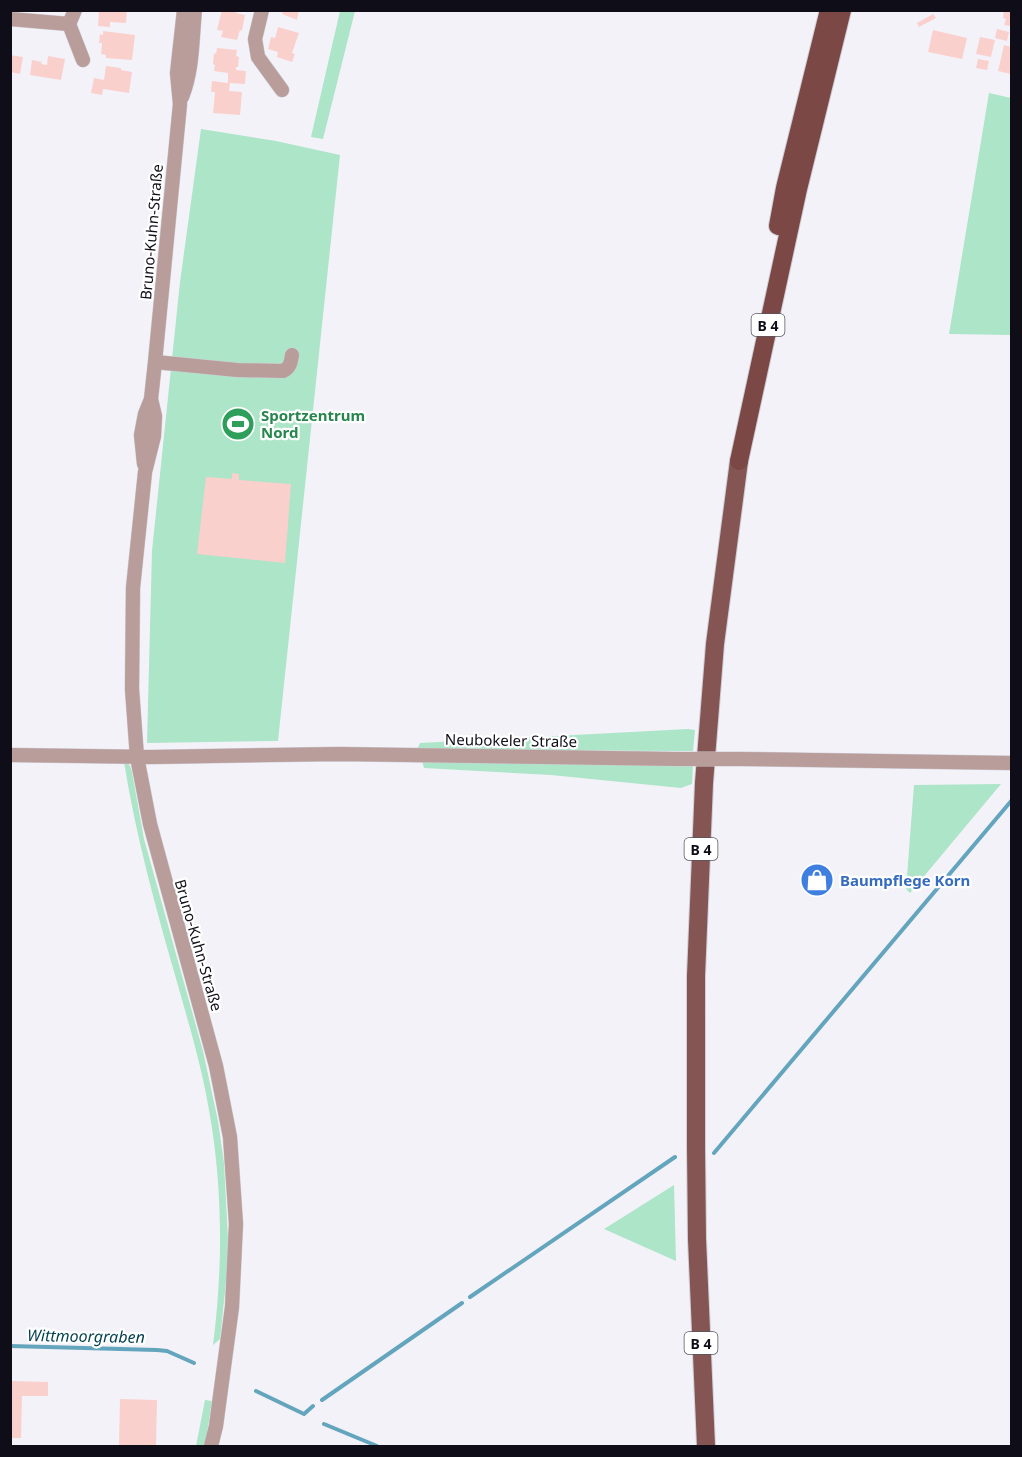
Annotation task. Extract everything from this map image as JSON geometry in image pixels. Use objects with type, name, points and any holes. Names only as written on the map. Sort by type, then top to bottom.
[{"type":"highway","name":"B 4","points":[[739,461],[752,373],[785,188],[829,10]]},
{"type":"highway","name":"B 4","points":[[739,461],[798,189],[842,10]]},
{"type":"main road","name":"B 4","points":[[706,1446],[697,1239],[696,976],[704,783],[715,644],[739,461]]},
{"type":"street","points":[[75,10],[69,24],[83,60]]},
{"type":"street","name":"Bruno-Kuhn-Straße","points":[[184,10],[177,73],[180,105],[155,362],[151,399],[141,435],[145,472],[133,588],[132,689],[137,757],[150,824],[216,1066],[230,1137],[236,1224],[232,1307],[216,1426],[211,1446]]},
{"type":"street","name":"Bruno-Kuhn-Straße","points":[[180,105],[189,72],[195,10]]},
{"type":"street","points":[[262,10],[255,39],[258,57],[282,90]]},
{"type":"street","points":[[10,19],[69,24]]},
{"type":"street","points":[[155,362],[237,370],[283,371],[291,363],[292,355]]},
{"type":"street","name":"Neubokeler Straße","points":[[10,755],[137,757],[339,754],[1011,763]]},
{"type":"street","name":"Bruno-Kuhn-Straße","points":[[216,1426],[219,1446]]},
{"type":"green space","points":[[340,11],[355,11],[323,139],[311,137]]},
{"type":"green space","points":[[989,93],[1011,98],[1011,335],[949,334]]},
{"type":"green space","points":[[201,129],[276,141],[340,155],[278,741],[147,743],[152,551],[180,282]]},
{"type":"green space","points":[[695,730],[693,751],[417,750],[420,743]]},
{"type":"green space","points":[[422,761],[693,766],[692,784],[681,788],[551,775],[424,768]]},
{"type":"green space","points":[[124,762],[132,770],[144,839],[203,1051],[218,1121],[224,1163],[228,1239],[220,1339],[213,1345],[220,1257],[219,1198],[214,1139],[199,1062],[147,873]]},
{"type":"green space","points":[[1001,784],[910,893],[906,889],[914,785]]},
{"type":"green space","points":[[674,1185],[676,1261],[604,1229]]},
{"type":"green space","points":[[205,1400],[212,1401],[205,1446],[196,1446]]},
{"type":"building","points":[[99,10],[127,10],[126,23],[110,22],[110,27],[98,26]]},
{"type":"building","points":[[222,10],[237,10],[236,13],[245,15],[242,31],[240,30],[237,40],[221,37],[223,31],[217,30]]},
{"type":"building","points":[[283,10],[299,10],[297,20],[282,14]]},
{"type":"building","points":[[1004,10],[1011,10],[1011,26],[1004,25],[1006,19],[1003,18]]},
{"type":"building","points":[[933,14],[936,18],[919,27],[917,23]]},
{"type":"building","points":[[278,27],[299,33],[292,53],[295,54],[292,62],[277,57],[278,52],[268,49],[271,37],[275,38]]},
{"type":"building","points":[[997,29],[1009,32],[1007,41],[995,38]]},
{"type":"building","points":[[933,30],[967,38],[962,59],[928,52]]},
{"type":"building","points":[[103,31],[135,35],[132,60],[106,58],[106,55],[101,54],[102,43],[99,43],[100,34],[103,35]]},
{"type":"building","points":[[980,37],[995,40],[991,57],[976,54]]},
{"type":"building","points":[[1004,45],[1011,47],[1011,74],[998,71]]},
{"type":"building","points":[[217,48],[237,50],[236,56],[239,57],[236,70],[246,71],[245,84],[230,83],[229,91],[242,92],[240,115],[213,113],[215,92],[211,92],[212,81],[228,83],[228,73],[214,71],[214,53],[216,54]]},
{"type":"building","points":[[10,55],[23,57],[20,74],[10,72]]},
{"type":"building","points":[[48,56],[65,59],[61,80],[30,75],[32,60],[47,65]]},
{"type":"building","points":[[978,59],[989,61],[987,70],[976,68]]},
{"type":"building","points":[[106,66],[132,72],[129,93],[103,89],[102,95],[91,93],[94,78],[104,80]]},
{"type":"building","name":"Sportzentrum Nord","points":[[232,473],[239,474],[239,480],[291,484],[285,563],[197,554],[206,477],[232,479]]},
{"type":"building","points":[[10,1381],[48,1382],[48,1396],[22,1396],[21,1438],[10,1438]]},
{"type":"building","points":[[120,1399],[157,1400],[156,1446],[119,1446]]},
{"type":"waterway","points":[[714,1153],[1012,800]]},
{"type":"waterway","points":[[470,1297],[675,1157]]},
{"type":"waterway","points":[[322,1400],[462,1303]]},
{"type":"waterway","name":"Wittmoorgraben","points":[[10,1346],[157,1350],[167,1351],[194,1363]]},
{"type":"waterway","name":"Wittmoorgraben","points":[[256,1391],[304,1414],[313,1406]]},
{"type":"waterway","name":"Wittmoorgraben","points":[[324,1424],[377,1446]]},
{"type":"place","name":"Sportzentrum Nord","points":[[238,424]]},
{"type":"place","name":"Baumpflege Korn","points":[[817,880]]}]
